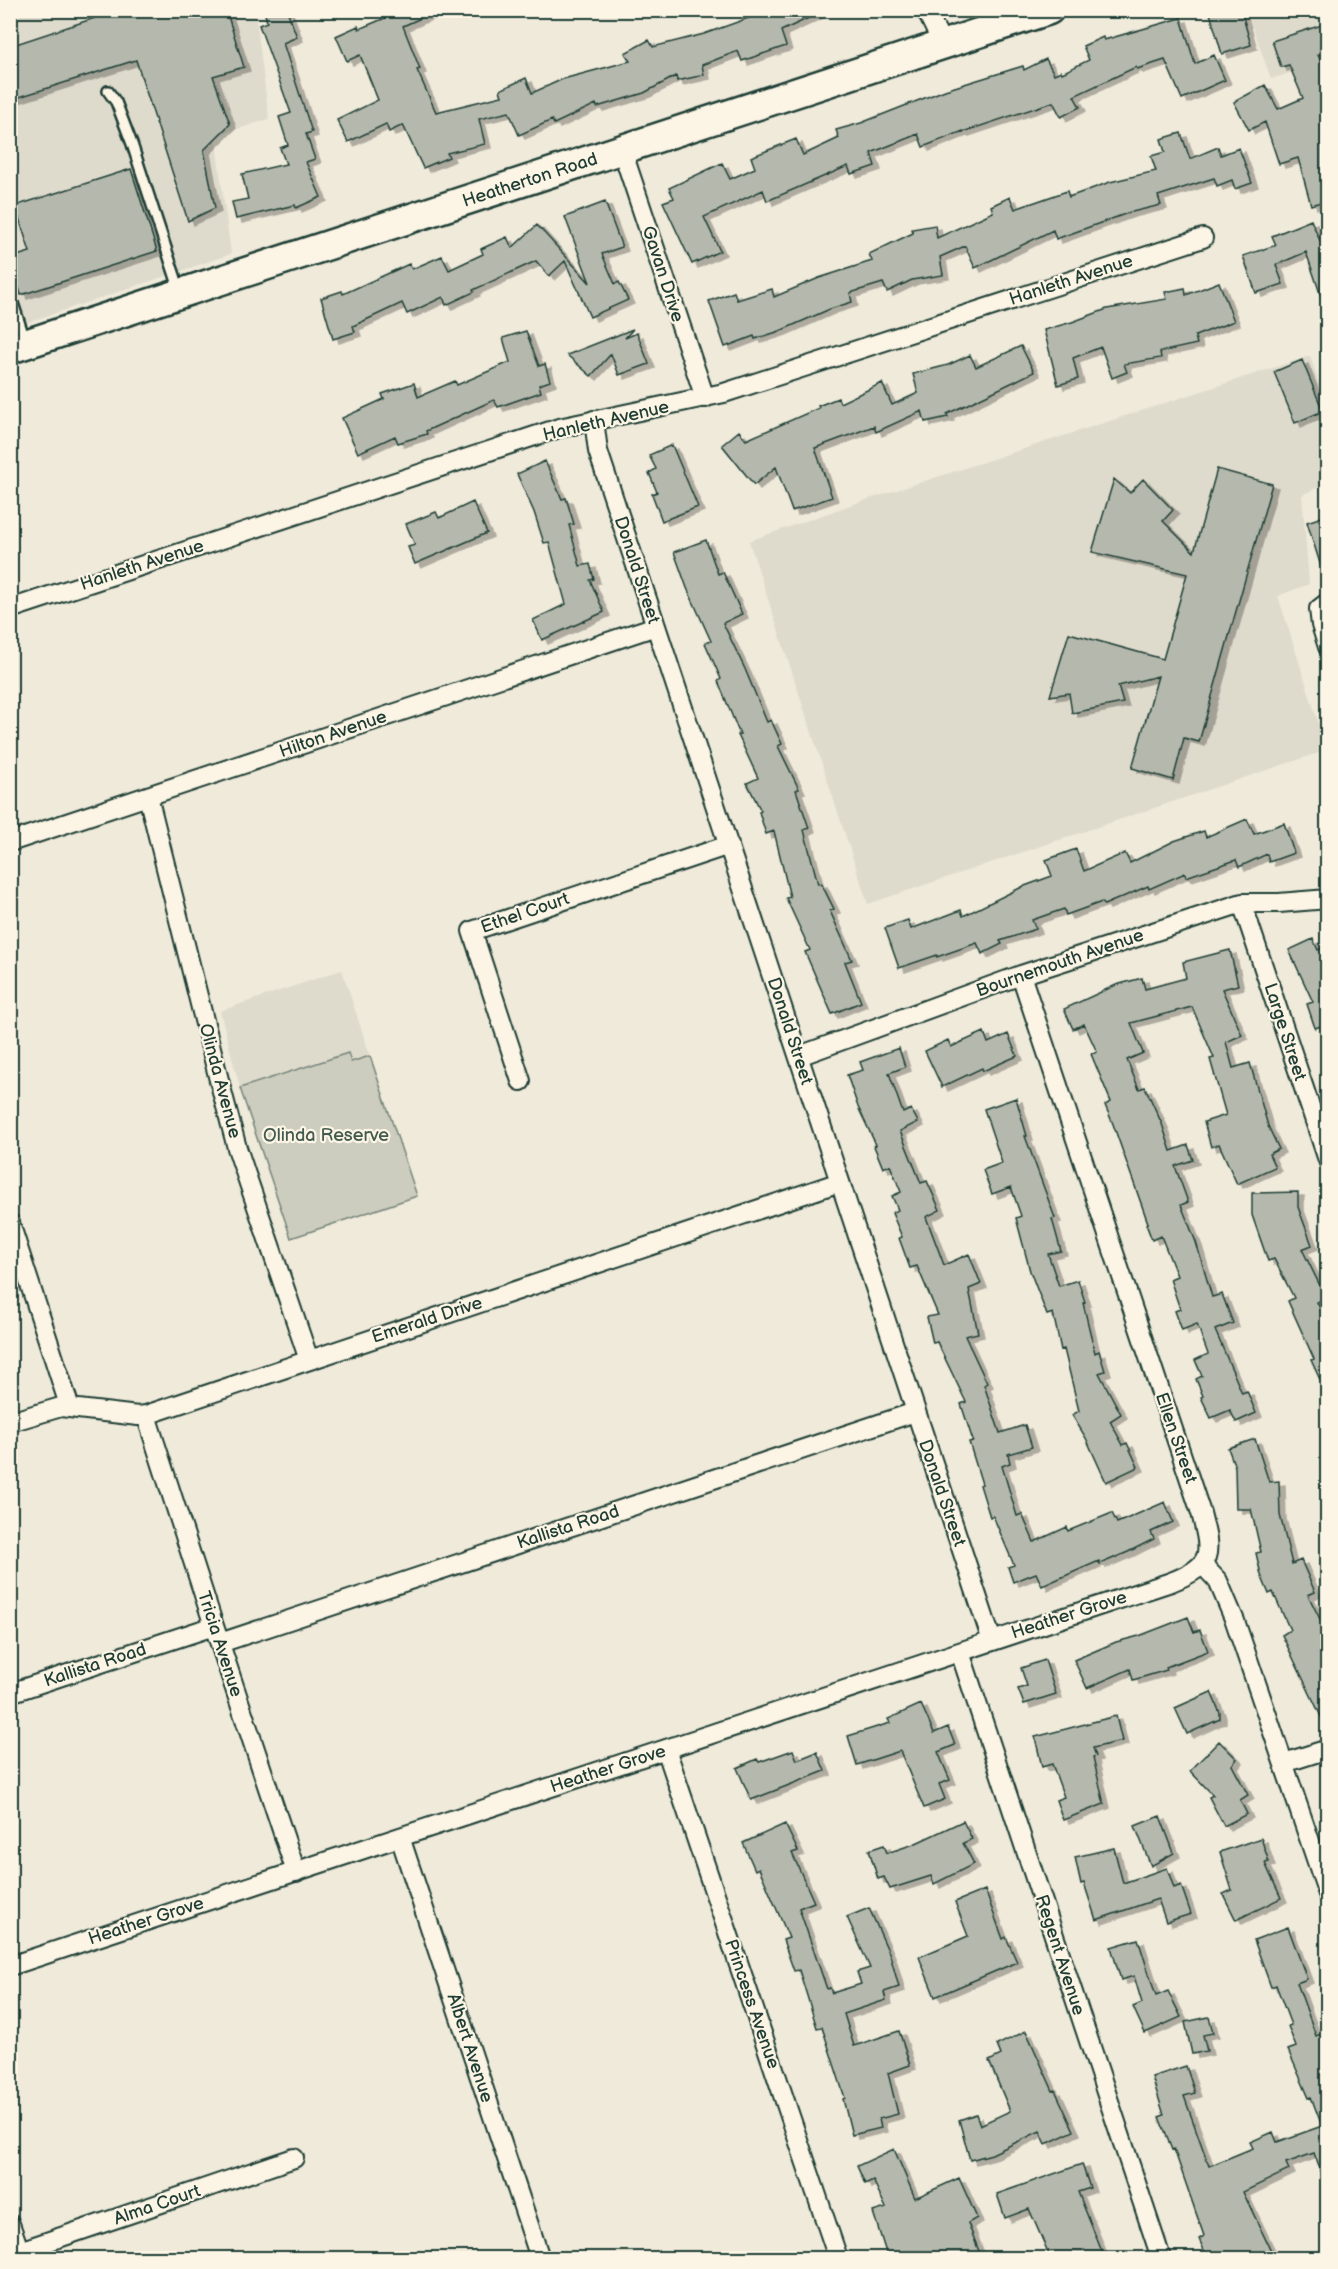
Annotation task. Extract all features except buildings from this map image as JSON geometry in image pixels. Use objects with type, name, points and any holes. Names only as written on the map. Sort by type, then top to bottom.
[{"type":"main road","name":"Heatherton Road","points":[[19,346],[1049,10]]},
{"type":"street","points":[[926,10],[943,45]]},
{"type":"street","name":"Gavan Drive","points":[[622,150],[705,398]]},
{"type":"street","name":"Hanleth Avenue","points":[[10,609],[559,428],[705,398],[1203,238]]},
{"type":"street","name":"Donald Street","points":[[594,420],[598,451],[992,1641]]},
{"type":"street","points":[[1323,605],[1321,625],[1328,647]]},
{"type":"street","name":"Hilton Avenue","points":[[10,842],[656,626]]},
{"type":"street","name":"Olinda Avenue","points":[[148,796],[237,1148],[309,1360]]},
{"type":"street","name":"Ethel Court","points":[[521,1081],[472,931],[729,845]]},
{"type":"street","name":"Bournemouth Avenue","points":[[799,1056],[1021,975],[1242,903],[1328,899]]},
{"type":"street","name":"Large Street","points":[[1242,903],[1328,1160]]},
{"type":"street","name":"Ellen Street","points":[[1021,975],[1201,1513],[1208,1546],[1206,1561],[1202,1564]]},
{"type":"street","name":"Emerald Drive","points":[[10,1422],[51,1409],[70,1408],[146,1415],[840,1182]]},
{"type":"street","points":[[10,1223],[70,1408]]},
{"type":"street","name":"Kallista Road","points":[[10,1693],[217,1634],[915,1412]]},
{"type":"street","name":"Tricia Avenue","points":[[146,1415],[297,1872]]},
{"type":"street","points":[[1202,1564],[1218,1581],[1235,1621],[1328,1894]]},
{"type":"street","name":"Heather Grove","points":[[10,1966],[1172,1582],[1190,1574],[1202,1564]]},
{"type":"street","name":"Regent Avenue","points":[[960,1652],[1161,2259]]},
{"type":"street","name":"Princess Avenue","points":[[666,1749],[838,2259]]},
{"type":"street","points":[[1284,1763],[1328,1749]]},
{"type":"street","name":"Albert Avenue","points":[[400,1837],[540,2259]]},
{"type":"street","name":"Alma Court","points":[[21,2255],[294,2158]]},
{"type":"street","points":[[10,2224],[21,2255]]},
{"type":"lane","points":[[108,91],[116,102],[132,144],[181,293]]},
{"type":"lane","points":[[10,294],[19,346]]},
{"type":"shaded area","points":[[23,10],[255,11],[269,119],[215,136],[231,254],[11,328],[10,15]]},
{"type":"shaded area","points":[[1247,11],[1327,11],[1327,61],[1271,79]]},
{"type":"shaded area","points":[[1310,356],[1327,408],[1327,483],[1302,495],[1309,584],[1278,596],[1327,750],[868,904],[749,541],[845,507]]},
{"type":"shaded area","points":[[342,970],[370,1056],[351,1062],[347,1053],[240,1088],[220,1011]]},
{"type":"green space","name":"Olinda Reserve","points":[[348,1053],[351,1062],[370,1056],[417,1196],[291,1238],[240,1088]]}]
